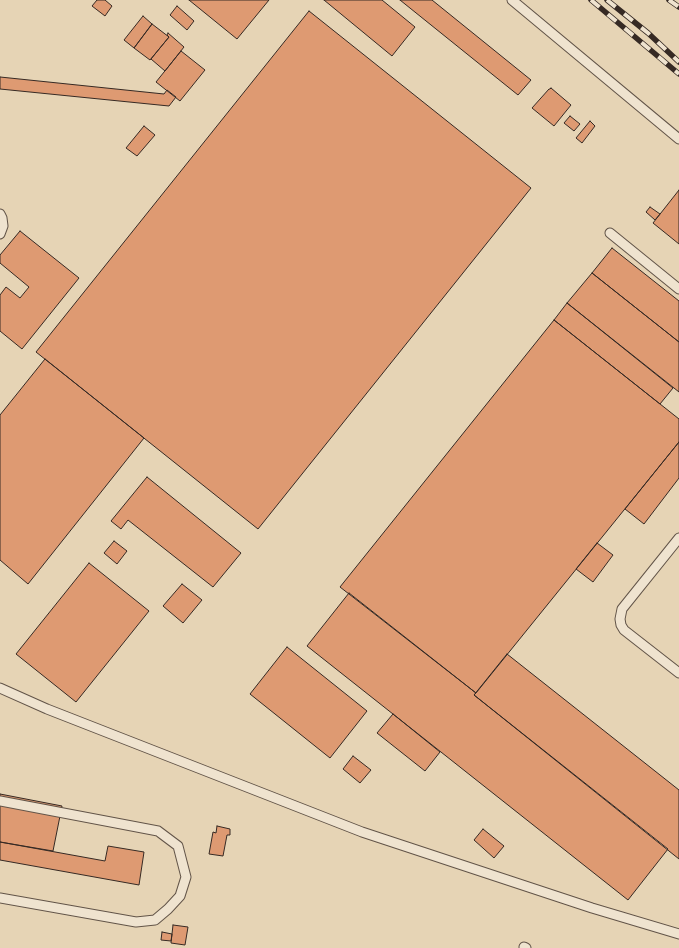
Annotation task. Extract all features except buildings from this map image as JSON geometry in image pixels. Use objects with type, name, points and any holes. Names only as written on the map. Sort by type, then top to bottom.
[{"type":"lane","points":[[512,0],[679,139]]},
{"type":"lane","points":[[0,214],[3,226],[0,234]]},
{"type":"lane","points":[[610,233],[679,289]]},
{"type":"lane","points":[[679,538],[622,609],[620,619],[624,630],[679,673]]},
{"type":"lane","points":[[0,688],[56,712],[362,832],[592,908],[679,934]]},
{"type":"lane","points":[[0,801],[158,831],[178,846],[186,877],[180,896],[155,920],[136,922],[0,898]]},
{"type":"railway","points":[[591,0],[679,74]]},
{"type":"railway","points":[[607,0],[648,33],[679,62]]},
{"type":"railway","points":[[669,0],[679,7]]}]
